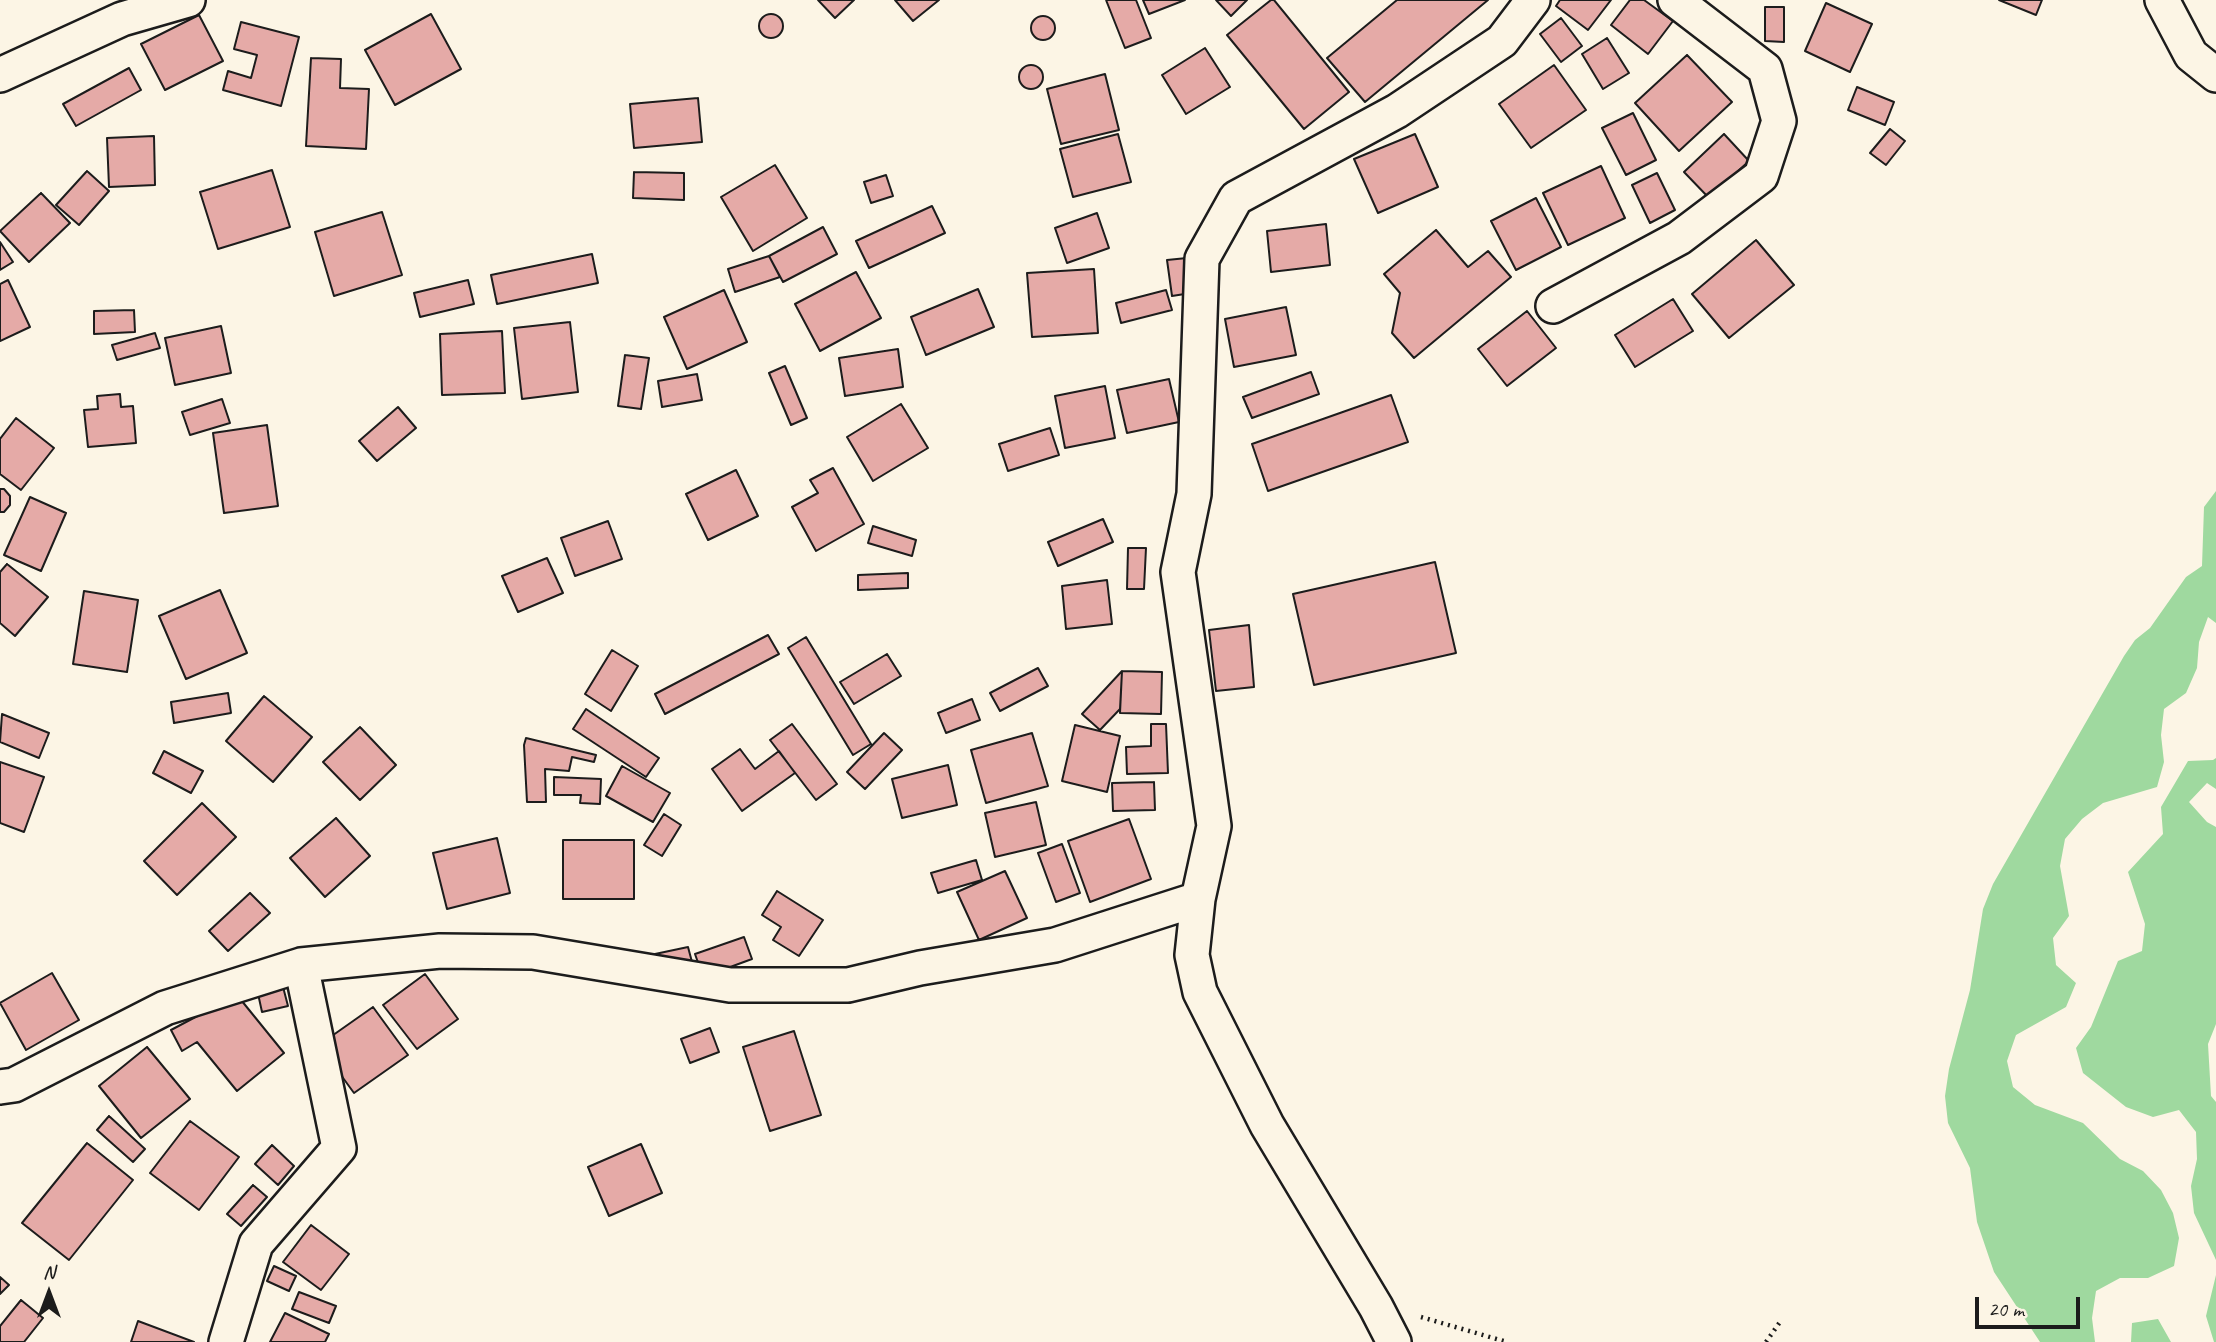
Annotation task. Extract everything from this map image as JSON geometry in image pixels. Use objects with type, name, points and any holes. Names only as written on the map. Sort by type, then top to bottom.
[{"type":"street","points":[[0,75],[116,10],[188,0]]},
{"type":"street","points":[[1394,1342],[1274,1136],[1200,992],[1192,955],[1198,899],[1214,826],[1178,572],[1194,495],[1202,259],[1236,198],[1397,111],[1502,41],[1533,0]]},
{"type":"street","points":[[1553,306],[1679,238],[1761,176],[1779,121],[1765,69],[1675,0]]},
{"type":"street","points":[[2162,0],[2191,55],[2216,75]]},
{"type":"street","points":[[0,1087],[14,1085],[165,1008],[301,965],[440,951],[533,952],[730,985],[848,985],[920,968],[1055,945],[1198,899]]},
{"type":"street","points":[[226,1342],[256,1244],[339,1148],[301,965]]},
{"type":"path","points":[[1376,1307],[1452,1324],[1507,1342]]},
{"type":"path","points":[[1766,1342],[1780,1322]]},
{"type":"green space","points":[[2216,491],[2216,623],[2208,617],[2199,642],[2197,668],[2186,693],[2164,709],[2161,735],[2164,762],[2157,787],[2103,803],[2082,819],[2065,839],[2060,866],[2069,916],[2053,938],[2056,965],[2076,983],[2066,1007],[2016,1035],[2007,1061],[2013,1087],[2035,1105],[2083,1123],[2120,1159],[2143,1171],[2161,1190],[2173,1213],[2179,1238],[2174,1266],[2148,1278],[2120,1278],[2096,1291],[2092,1318],[2095,1342],[2040,1342],[1994,1272],[1977,1222],[1970,1168],[1948,1123],[1945,1096],[1949,1069],[1970,990],[1983,909],[1993,884],[2124,656],[2135,640],[2150,628],[2186,577],[2202,566],[2204,507]]},
{"type":"green space","points":[[2216,758],[2216,789],[2207,783],[2189,802],[2207,822],[2216,827],[2216,1024],[2208,1044],[2211,1096],[2216,1102],[2216,1260],[2194,1213],[2191,1186],[2197,1159],[2196,1132],[2179,1110],[2153,1117],[2126,1107],[2083,1073],[2076,1048],[2091,1027],[2118,961],[2142,951],[2145,924],[2128,872],[2163,834],[2161,807],[2188,761]]},
{"type":"green space","points":[[2216,1275],[2216,1342],[2214,1342],[2206,1316]]},
{"type":"green space","points":[[2158,1319],[2171,1342],[2131,1342],[2132,1323]]},
{"type":"building","points":[[818,0],[854,0],[835,18]]},
{"type":"building","points":[[895,0],[939,0],[913,21]]},
{"type":"building","points":[[1106,0],[1136,0],[1151,38],[1125,48]]},
{"type":"building","points":[[1143,0],[1185,0],[1149,14]]},
{"type":"building","points":[[1216,0],[1247,0],[1231,16]]},
{"type":"building","points":[[1274,0],[1349,92],[1304,129],[1227,35]]},
{"type":"building","points":[[1397,0],[1488,0],[1365,102],[1327,58]]},
{"type":"building","points":[[1560,0],[1611,0],[1588,30],[1556,6]]},
{"type":"building","points":[[1630,0],[1644,0],[1673,21],[1648,54],[1611,25]]},
{"type":"building","points":[[1999,0],[2042,0],[2036,15]]},
{"type":"building","points":[[1826,3],[1872,24],[1850,72],[1805,51]]},
{"type":"building","points":[[1765,7],[1784,7],[1784,42],[1765,41]]},
{"type":"building","points":[[431,14],[461,69],[395,105],[365,50]]},
{"type":"building","points":[[771,14],[780,17],[783,26],[780,35],[771,38],[762,35],[759,26],[762,17]]},
{"type":"building","points":[[199,15],[223,61],[165,90],[141,44]]},
{"type":"building","points":[[1043,16],[1052,19],[1055,28],[1052,37],[1043,40],[1034,37],[1031,28],[1034,19]]},
{"type":"building","points":[[1561,18],[1582,46],[1561,62],[1540,34]]},
{"type":"building","points":[[241,22],[299,37],[281,106],[223,90],[228,71],[251,78],[257,55],[234,49]]},
{"type":"building","points":[[1607,38],[1629,73],[1603,89],[1582,54]]},
{"type":"building","points":[[1205,48],[1230,87],[1186,114],[1162,75]]},
{"type":"building","points":[[1687,55],[1732,102],[1679,151],[1635,103]]},
{"type":"building","points":[[311,58],[341,59],[340,88],[369,89],[366,149],[306,146]]},
{"type":"building","points":[[1031,65],[1040,68],[1043,77],[1040,86],[1031,89],[1022,86],[1019,77],[1022,68]]},
{"type":"building","points":[[1554,65],[1586,110],[1531,148],[1499,104]]},
{"type":"building","points":[[129,68],[141,90],[76,126],[63,104]]},
{"type":"building","points":[[1105,74],[1119,130],[1061,144],[1047,89]]},
{"type":"building","points":[[1857,87],[1894,102],[1885,125],[1848,110]]},
{"type":"building","points":[[698,98],[702,142],[634,148],[630,104]]},
{"type":"building","points":[[1633,113],[1656,160],[1626,175],[1602,128]]},
{"type":"building","points":[[1890,129],[1905,141],[1886,165],[1870,153]]},
{"type":"building","points":[[1118,134],[1131,182],[1073,197],[1060,149]]},
{"type":"building","points":[[1415,134],[1438,187],[1378,213],[1354,159]]},
{"type":"building","points":[[1724,134],[1749,161],[1709,198],[1684,172]]},
{"type":"building","points":[[154,136],[155,185],[109,187],[107,138]]},
{"type":"building","points":[[775,165],[807,218],[753,251],[721,197]]},
{"type":"building","points":[[1601,166],[1625,218],[1568,245],[1543,193]]},
{"type":"building","points":[[272,170],[290,227],[218,249],[200,192]]},
{"type":"building","points":[[87,171],[109,191],[79,225],[56,205]]},
{"type":"building","points":[[634,172],[684,173],[684,200],[633,198]]},
{"type":"building","points":[[1657,173],[1675,210],[1650,223],[1632,185]]},
{"type":"building","points":[[886,175],[893,196],[871,203],[864,182]]},
{"type":"building","points":[[41,193],[70,223],[29,262],[0,231]]},
{"type":"building","points":[[1536,198],[1561,247],[1516,270],[1491,221]]},
{"type":"building","points":[[932,206],[945,233],[869,268],[856,241]]},
{"type":"building","points":[[382,212],[402,275],[334,296],[315,232]]},
{"type":"building","points":[[1097,213],[1109,248],[1067,263],[1055,228]]},
{"type":"building","points":[[1326,224],[1330,265],[1271,272],[1267,231]]},
{"type":"building","points":[[823,227],[837,254],[783,282],[769,256]]},
{"type":"building","points":[[1436,230],[1468,267],[1488,251],[1511,277],[1414,358],[1392,333],[1400,293],[1384,274]]},
{"type":"building","points":[[1756,240],[1794,285],[1729,338],[1692,294]]},
{"type":"building","points":[[0,242],[13,262],[0,270]]},
{"type":"building","points":[[592,254],[598,283],[497,304],[491,275]]},
{"type":"building","points":[[769,256],[780,277],[735,292],[728,269]]},
{"type":"building","points":[[1187,258],[1191,293],[1172,296],[1167,260]]},
{"type":"building","points":[[1094,269],[1098,333],[1032,337],[1027,273]]},
{"type":"building","points":[[856,272],[881,318],[820,351],[795,304]]},
{"type":"building","points":[[8,280],[30,327],[0,341],[0,284]]},
{"type":"building","points":[[468,280],[474,304],[420,317],[414,293]]},
{"type":"building","points":[[978,289],[994,327],[926,355],[911,317]]},
{"type":"building","points":[[724,290],[747,342],[687,369],[664,317]]},
{"type":"building","points":[[1166,290],[1172,310],[1121,323],[1116,303]]},
{"type":"building","points":[[1673,299],[1693,331],[1635,367],[1615,335]]},
{"type":"building","points":[[1286,307],[1296,355],[1234,367],[1225,319]]},
{"type":"building","points":[[134,310],[135,332],[94,334],[94,311]]},
{"type":"building","points":[[1527,311],[1556,348],[1507,386],[1478,349]]},
{"type":"building","points":[[570,322],[578,392],[522,399],[514,328]]},
{"type":"building","points":[[221,326],[231,373],[175,385],[165,338]]},
{"type":"building","points":[[502,331],[505,393],[442,395],[440,334]]},
{"type":"building","points":[[155,333],[160,348],[117,360],[112,345]]},
{"type":"building","points":[[898,349],[903,387],[845,396],[839,358]]},
{"type":"building","points":[[625,355],[649,358],[641,409],[618,406]]},
{"type":"building","points":[[785,366],[807,418],[791,425],[769,373]]},
{"type":"building","points":[[1311,372],[1319,394],[1252,418],[1243,397]]},
{"type":"building","points":[[697,374],[702,400],[662,407],[658,381]]},
{"type":"building","points":[[1169,379],[1179,422],[1127,433],[1117,390]]},
{"type":"building","points":[[1105,386],[1115,438],[1065,448],[1055,396]]},
{"type":"building","points":[[120,394],[121,407],[133,406],[136,443],[88,447],[84,410],[98,409],[97,396]]},
{"type":"building","points":[[1391,395],[1408,442],[1268,491],[1252,444]]},
{"type":"building","points":[[222,399],[230,423],[190,435],[182,412]]},
{"type":"building","points":[[901,404],[928,448],[873,481],[847,437]]},
{"type":"building","points":[[398,407],[416,428],[377,461],[359,441]]},
{"type":"building","points":[[16,418],[54,448],[21,490],[0,474],[0,439]]},
{"type":"building","points":[[267,425],[278,506],[224,513],[213,433]]},
{"type":"building","points":[[1050,428],[1059,455],[1008,471],[999,444]]},
{"type":"building","points":[[833,468],[864,524],[816,551],[792,507],[818,493],[810,480]]},
{"type":"building","points":[[736,470],[758,516],[708,540],[686,494]]},
{"type":"building","points":[[0,489],[4,489],[10,496],[10,505],[4,512],[0,512]]},
{"type":"building","points":[[30,497],[66,513],[41,571],[4,555]]},
{"type":"building","points":[[1103,519],[1113,542],[1058,566],[1048,542]]},
{"type":"building","points":[[608,521],[622,559],[575,576],[561,538]]},
{"type":"building","points":[[873,526],[916,540],[912,556],[868,543]]},
{"type":"building","points":[[1128,548],[1146,548],[1144,589],[1127,589]]},
{"type":"building","points":[[547,558],[563,593],[518,612],[502,576]]},
{"type":"building","points":[[1435,562],[1456,653],[1314,685],[1293,594]]},
{"type":"building","points":[[7,564],[48,597],[15,636],[0,623],[0,572]]},
{"type":"building","points":[[908,573],[908,588],[858,590],[858,575]]},
{"type":"building","points":[[1107,580],[1112,624],[1066,629],[1062,586]]},
{"type":"building","points":[[220,590],[247,653],[186,679],[159,616]]},
{"type":"building","points":[[84,591],[138,600],[127,672],[73,664]]},
{"type":"building","points":[[1249,625],[1254,687],[1216,691],[1209,630]]},
{"type":"building","points":[[768,635],[779,654],[665,714],[655,694]]},
{"type":"building","points":[[806,637],[871,744],[853,755],[788,648]]},
{"type":"building","points":[[612,650],[638,666],[611,711],[585,694]]},
{"type":"building","points":[[887,654],[901,676],[854,704],[840,682]]},
{"type":"building","points":[[1038,668],[1048,686],[1000,711],[990,693]]},
{"type":"building","points":[[1122,671],[1120,709],[1100,730],[1082,714]]},
{"type":"building","points":[[1122,671],[1162,672],[1161,714],[1120,713]]},
{"type":"building","points":[[228,693],[231,713],[174,723],[171,702]]},
{"type":"building","points":[[264,696],[312,737],[273,782],[226,741]]},
{"type":"building","points":[[972,699],[980,720],[946,733],[938,713]]},
{"type":"building","points":[[586,709],[659,758],[646,777],[573,729]]},
{"type":"building","points":[[2,714],[49,733],[39,758],[0,742]]},
{"type":"building","points":[[792,724],[837,784],[816,800],[770,740]]},
{"type":"building","points":[[1151,724],[1166,724],[1168,773],[1127,774],[1126,747],[1151,746]]},
{"type":"building","points":[[1075,725],[1120,736],[1107,792],[1062,781]]},
{"type":"building","points":[[360,727],[396,765],[360,800],[323,762]]},
{"type":"building","points":[[884,733],[902,750],[865,789],[847,772]]},
{"type":"building","points":[[1032,733],[1048,786],[986,803],[971,750]]},
{"type":"building","points":[[526,738],[596,755],[594,762],[572,757],[569,771],[545,769],[546,802],[527,802],[524,745]]},
{"type":"building","points":[[740,749],[755,769],[779,751],[795,773],[742,811],[712,769]]},
{"type":"building","points":[[164,751],[203,771],[191,793],[153,773]]},
{"type":"building","points":[[0,762],[44,777],[24,832],[0,823]]},
{"type":"building","points":[[948,765],[957,805],[902,818],[892,779]]},
{"type":"building","points":[[622,766],[670,793],[653,822],[606,796]]},
{"type":"building","points":[[554,777],[601,779],[600,804],[580,803],[581,795],[554,795]]},
{"type":"building","points":[[1154,782],[1155,810],[1113,811],[1112,783]]},
{"type":"building","points":[[1036,802],[1046,845],[995,857],[985,813]]},
{"type":"building","points":[[202,803],[236,837],[177,895],[144,861]]},
{"type":"building","points":[[664,814],[681,825],[662,856],[644,845]]},
{"type":"building","points":[[336,818],[370,856],[325,897],[290,858]]},
{"type":"building","points":[[1129,819],[1151,879],[1090,902],[1068,841]]},
{"type":"building","points":[[497,838],[510,893],[447,909],[433,853]]},
{"type":"building","points":[[563,840],[634,840],[634,899],[563,899]]},
{"type":"building","points":[[1062,844],[1080,893],[1056,902],[1038,853]]},
{"type":"building","points":[[976,860],[982,880],[938,893],[931,873]]},
{"type":"building","points":[[1005,871],[1027,918],[979,940],[957,892]]},
{"type":"building","points":[[777,891],[823,920],[799,956],[773,940],[781,927],[762,915]]},
{"type":"building","points":[[250,893],[270,913],[228,951],[209,931]]},
{"type":"building","points":[[744,937],[752,959],[703,977],[695,954]]},
{"type":"building","points":[[688,947],[692,962],[659,970],[655,954]]},
{"type":"building","points":[[52,973],[79,1020],[26,1050],[0,1003]]},
{"type":"building","points":[[425,974],[458,1019],[417,1049],[383,1005]]},
{"type":"building","points":[[282,983],[288,1006],[262,1012],[257,989]]},
{"type":"building","points":[[237,995],[284,1053],[237,1091],[197,1042],[182,1051],[171,1030]]},
{"type":"building","points":[[373,1007],[408,1055],[354,1093],[319,1045]]},
{"type":"building","points":[[710,1028],[719,1052],[690,1063],[681,1039]]},
{"type":"building","points":[[794,1031],[821,1115],[770,1131],[743,1047]]},
{"type":"building","points":[[147,1047],[190,1099],[141,1138],[99,1086]]},
{"type":"building","points":[[109,1116],[145,1149],[133,1162],[97,1130]]},
{"type":"building","points":[[190,1121],[239,1157],[199,1210],[150,1173]]},
{"type":"building","points":[[87,1143],[133,1180],[69,1260],[22,1223]]},
{"type":"building","points":[[641,1144],[662,1193],[609,1216],[588,1167]]},
{"type":"building","points":[[272,1145],[294,1166],[278,1185],[255,1164]]},
{"type":"building","points":[[253,1185],[267,1197],[241,1226],[227,1214]]},
{"type":"building","points":[[311,1225],[349,1254],[321,1290],[283,1262]]},
{"type":"building","points":[[274,1266],[296,1276],[289,1291],[267,1281]]},
{"type":"building","points":[[0,1277],[9,1285],[0,1294]]},
{"type":"building","points":[[299,1292],[336,1306],[329,1323],[292,1309]]},
{"type":"building","points":[[21,1300],[43,1318],[24,1342],[0,1342],[0,1326]]},
{"type":"building","points":[[285,1313],[329,1334],[325,1342],[270,1342]]},
{"type":"building","points":[[138,1321],[194,1342],[131,1342]]}]
